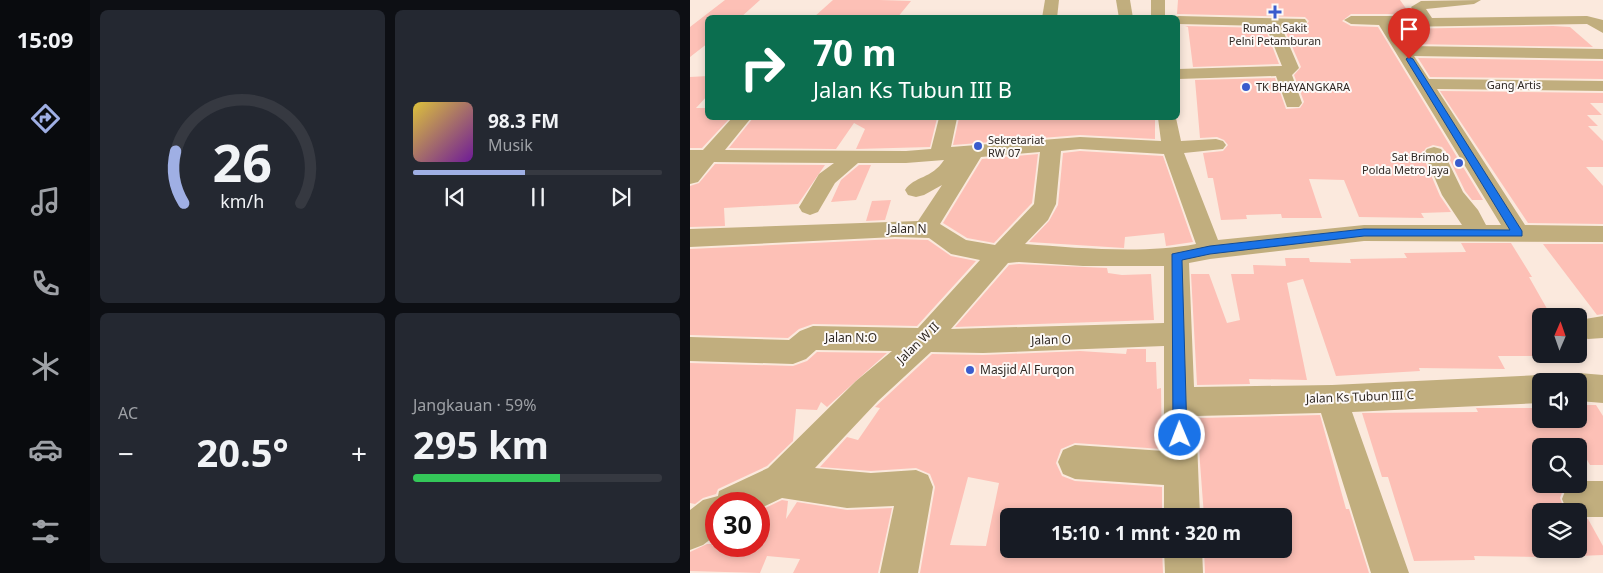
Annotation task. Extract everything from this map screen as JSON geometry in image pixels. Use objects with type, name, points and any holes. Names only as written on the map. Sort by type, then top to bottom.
[{"type":"street","points":[[1050,15],[1052,0]]},
{"type":"street","points":[[1123,0],[1126,15]]},
{"type":"street","points":[[1158,0],[1158,15]]},
{"type":"street","points":[[1427,21],[1418,7],[1421,5],[1474,0]]},
{"type":"street","points":[[1351,20],[1427,21],[1564,14],[1554,5]]},
{"type":"street","points":[[1180,20],[1235,14],[1272,22],[1300,22]]},
{"type":"street","points":[[1518,234],[1501,203],[1386,25],[1388,22],[1479,23],[1588,20],[1595,21],[1603,28]]},
{"type":"street","points":[[1180,74],[1283,73],[1291,68],[1272,22]]},
{"type":"street","points":[[1403,50],[1603,54]]},
{"type":"street","points":[[1586,67],[1603,85]]},
{"type":"street","points":[[1283,73],[1293,103]]},
{"type":"street","name":"Gang Artis","points":[[1424,84],[1603,85]]},
{"type":"street","points":[[690,177],[699,156],[740,120]]},
{"type":"street","points":[[925,229],[958,152],[949,120]]},
{"type":"street","points":[[1167,120],[1172,148],[1210,250]]},
{"type":"street","points":[[699,156],[906,157],[1089,143],[1172,148],[1216,145]]},
{"type":"street","name":"Jalan W II","points":[[756,492],[780,480],[867,391],[926,339],[971,286],[1044,208],[1050,171],[1051,145]]},
{"type":"street","points":[[916,190],[945,176],[958,152]]},
{"type":"street","points":[[1434,153],[1453,195],[1470,216],[1478,234]]},
{"type":"street","points":[[810,207],[827,179],[846,164],[852,156]]},
{"type":"street","name":"Jalan N","points":[[690,238],[925,229],[941,233],[954,246],[1000,255],[1019,253],[1082,257],[1176,257],[1210,250],[1364,233],[1603,234]]},
{"type":"street","points":[[1176,257],[1176,334],[1182,508]]},
{"type":"street","name":"Jalan O","points":[[926,339],[983,341],[1046,340],[1176,334]]},
{"type":"street","name":"Jalan N:O","points":[[690,349],[793,352],[805,341],[813,338],[926,339]]},
{"type":"street","points":[[1587,388],[1603,389]]},
{"type":"street","name":"Jalan Ks Tubun III C","points":[[1179,402],[1332,399],[1532,389]]},
{"type":"street","points":[[1332,399],[1390,573]]},
{"type":"street","points":[[1075,462],[1181,469]]},
{"type":"street","points":[[780,480],[847,490],[871,491],[916,487],[899,573]]},
{"type":"street","points":[[690,509],[705,509]]},
{"type":"street","points":[[690,532],[705,521]]},
{"type":"street","points":[[1183,558],[1184,573]]},
{"type":"building","points":[[725,0],[760,0],[743,15],[706,15]]},
{"type":"building","points":[[833,0],[911,1],[899,15],[816,15]]},
{"type":"building","points":[[1178,0],[1400,0],[1410,14],[1351,14],[1342,21],[1351,26],[1378,27],[1483,200],[1472,200],[1465,191],[1446,152],[1442,147],[1433,145],[1426,148],[1422,154],[1440,196],[1451,212],[1421,213],[1424,218],[1359,217],[1344,180],[1309,179],[1322,218],[1282,218],[1281,214],[1246,215],[1247,219],[1221,220],[1213,178],[1208,178],[1203,153],[1223,151],[1228,145],[1224,140],[1217,137],[1200,138],[1195,80],[1275,78],[1286,109],[1300,108],[1304,102],[1294,75],[1301,67],[1284,28],[1305,27],[1309,21],[1305,17],[1177,14]]},
{"type":"building","points":[[705,15],[705,45],[690,57],[690,27]]},
{"type":"building","points":[[1185,26],[1265,28],[1279,64],[1193,67],[1188,27]]},
{"type":"building","points":[[1570,27],[1593,47],[1409,44],[1399,29]]},
{"type":"building","points":[[1418,58],[1603,61],[1603,79],[1430,77]]},
{"type":"building","points":[[705,76],[705,98],[696,108],[705,108],[705,120],[728,120],[702,148],[690,148],[690,77]]},
{"type":"building","points":[[1440,91],[1603,93],[1603,103],[1590,103],[1602,115],[1587,115],[1598,126],[1588,126],[1603,141],[1603,167],[1586,167],[1603,186],[1603,224],[1528,223]]},
{"type":"building","points":[[751,120],[937,120],[930,147],[856,149],[865,129],[854,123],[836,149],[729,148]]},
{"type":"building","points":[[959,120],[1155,120],[1155,139],[1080,135],[953,145]]},
{"type":"building","points":[[1080,151],[1163,156],[1193,242],[1166,246],[1164,233],[1125,237],[1124,248],[1029,242],[1049,221],[1058,205],[1063,153]]},
{"type":"building","points":[[1038,154],[1032,203],[994,243],[967,238],[943,223],[982,159]]},
{"type":"building","points":[[715,164],[825,165],[798,204],[724,208],[725,226],[690,227],[690,186],[699,183]]},
{"type":"building","points":[[859,165],[871,165],[856,200],[831,202],[841,180]]},
{"type":"building","points":[[891,200],[885,220],[866,221],[872,201]]},
{"type":"building","points":[[895,239],[928,240],[951,256],[976,261],[917,326],[813,324],[799,329],[788,338],[690,335],[690,249]]},
{"type":"building","points":[[1461,243],[1511,243],[1532,277],[1529,277],[1547,308],[1532,308],[1532,356],[1498,356],[1505,369],[1419,368],[1420,371],[1336,376],[1303,279],[1287,283],[1307,380],[1249,379],[1250,384],[1197,385],[1191,274],[1209,274],[1227,323],[1240,320],[1231,274],[1254,274],[1253,265],[1286,266],[1285,258],[1309,258],[1310,262],[1351,263],[1350,259],[1407,258],[1404,253],[1466,252]]},
{"type":"building","points":[[1543,244],[1603,244],[1603,314],[1597,315]]},
{"type":"building","points":[[1009,265],[1107,268],[1108,273],[1122,275],[1151,274],[1154,320],[955,327]]},
{"type":"building","points":[[1127,349],[1146,349],[1146,362],[1156,362],[1157,389],[1161,388],[1162,449],[1075,443],[1061,449],[1056,463],[1062,476],[1075,481],[1162,487],[1162,508],[1000,508],[1000,558],[1162,558],[1163,573],[920,573],[935,487],[930,474],[916,468],[871,471],[820,467],[847,437],[858,440],[880,408],[875,407],[932,354],[983,355],[1080,351],[1126,354]],"holes":[[[968,477],[999,483],[986,546],[950,545]]]},
{"type":"building","points":[[817,352],[887,353],[827,407],[821,402],[817,410],[796,409],[793,441],[767,466],[718,489],[717,492],[705,492],[705,497],[695,504],[690,503],[690,363],[793,366],[807,361]]},
{"type":"building","points":[[1587,405],[1596,405],[1603,416],[1603,465],[1590,465],[1587,460],[1587,438],[1532,438],[1532,493],[1562,493],[1560,498],[1562,503],[1532,503],[1532,557],[1474,556],[1475,560],[1414,561],[1388,477],[1382,477],[1362,413],[1478,412],[1476,408],[1532,408],[1532,428],[1587,428]]},
{"type":"building","points":[[1320,415],[1346,509],[1349,509],[1369,573],[1205,573],[1204,558],[1292,558],[1292,508],[1203,508],[1198,423],[1201,423],[1200,418]]},
{"type":"building","points":[[782,500],[788,501],[786,519],[797,502],[847,510],[892,508],[878,573],[793,573],[800,559],[770,556],[770,506]]},
{"type":"building","points":[[1587,519],[1603,546],[1603,555],[1587,556]]},
{"type":"building","points":[[705,545],[705,557],[767,557],[760,573],[690,571],[690,552]]},
{"type":"place","name":"Rumah Sakit Pelni Petamburan","points":[[1275,12]]},
{"type":"place","name":"TK BHAYANGKARA","points":[[1246,87]]},
{"type":"place","name":"Sekretariat RW 07","points":[[978,146]]},
{"type":"place","name":"Sat Brimob Polda Metro Jaya","points":[[1459,163]]},
{"type":"place","name":"Masjid Al Furqon","points":[[970,370]]},
{"type":"route","points":[[1180,435],[1176,334],[1176,257],[1210,250],[1364,233],[1518,234],[1501,203],[1433,100],[1409,59]]}]
